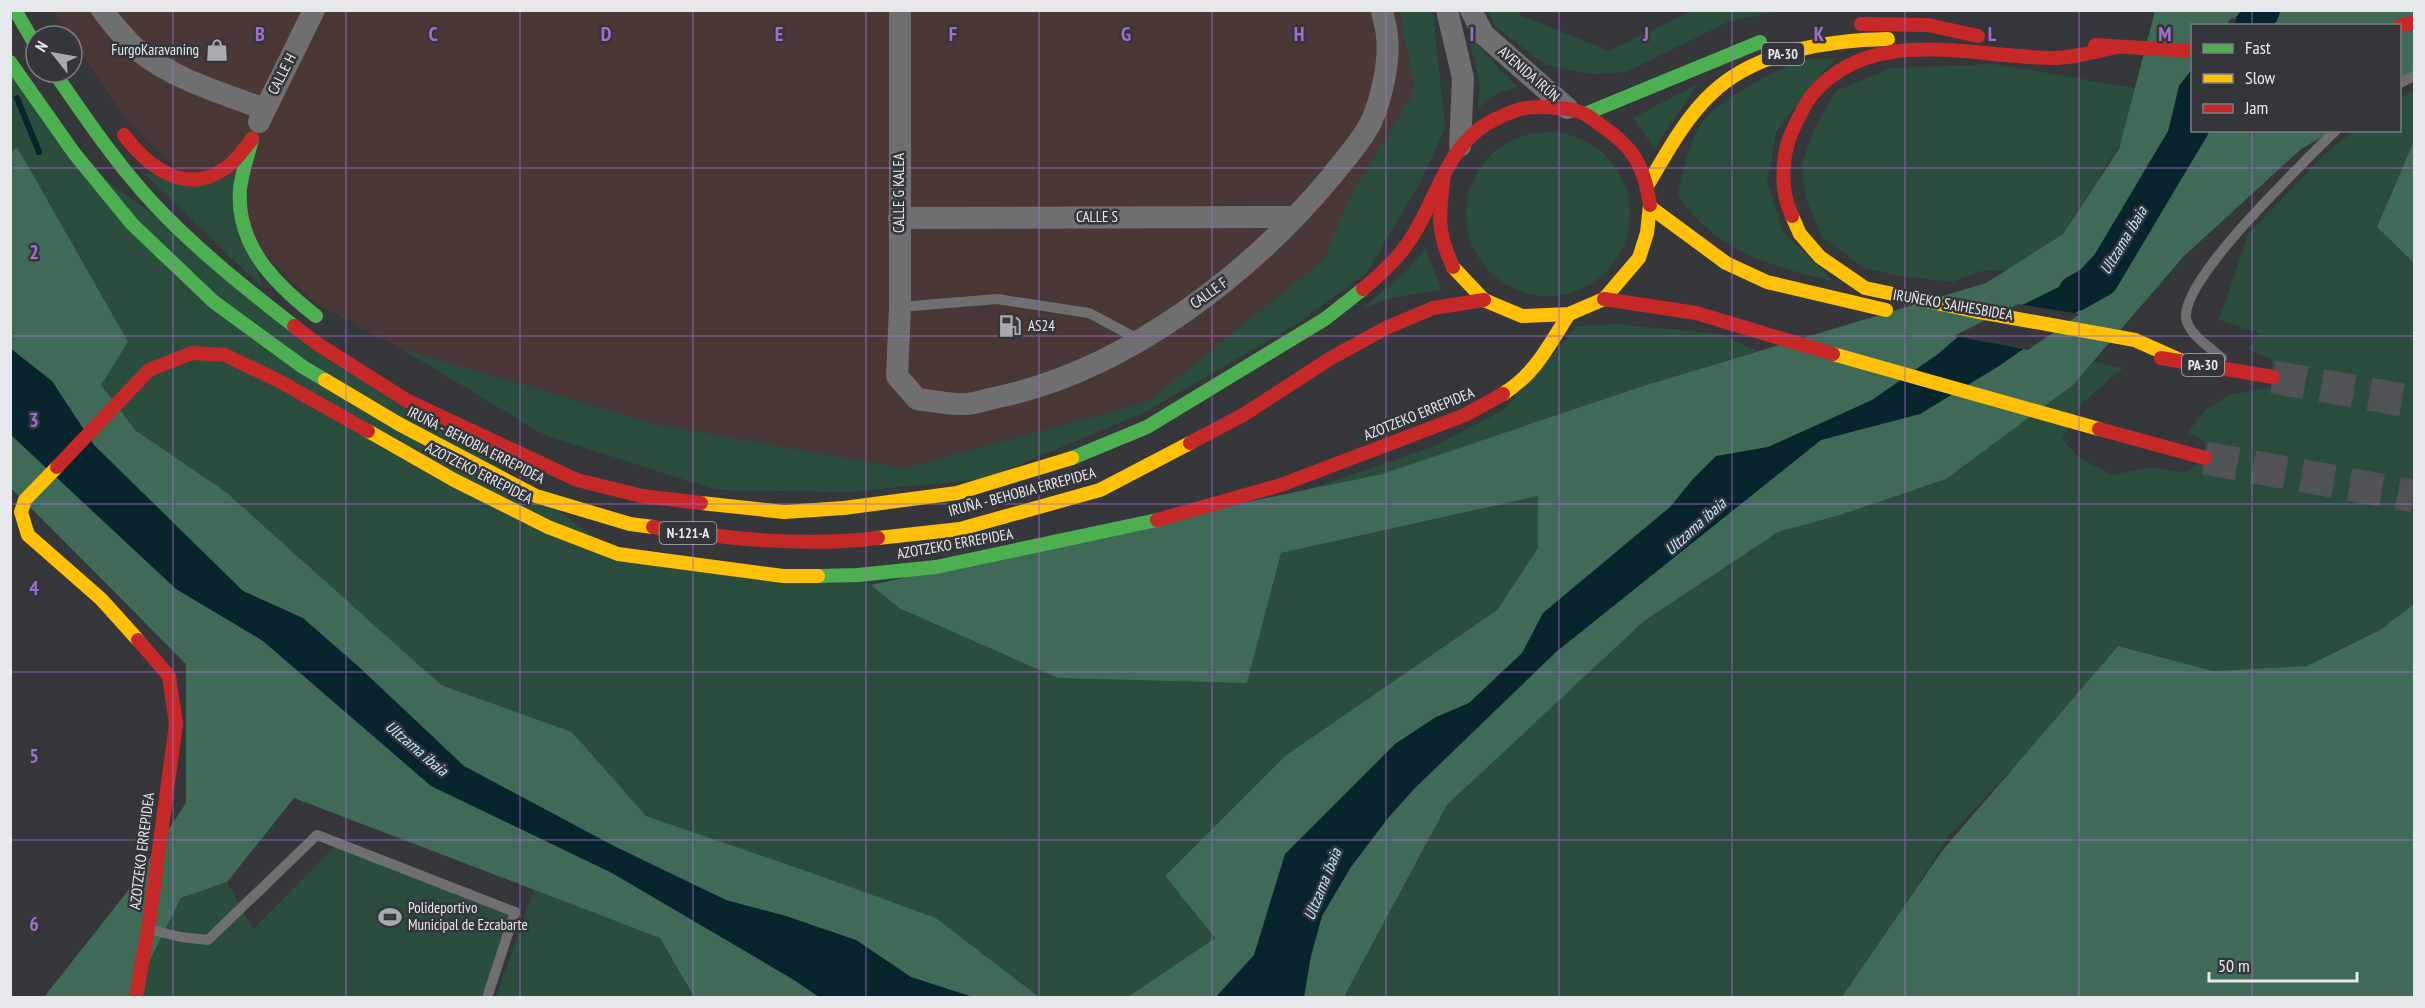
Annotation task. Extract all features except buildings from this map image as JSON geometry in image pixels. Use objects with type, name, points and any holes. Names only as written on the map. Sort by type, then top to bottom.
[{"type":"main road","points":[[15,10],[24,25]]},
{"type":"main road","name":"PA-30","points":[[1842,25],[1928,25],[1978,36]]},
{"type":"main road","name":"PA-30","points":[[1576,111],[1623,140],[1637,160],[1647,186],[1650,207],[1647,233],[1639,258],[1604,299],[1569,314],[1524,321],[1484,300],[1453,267],[1443,245],[1438,220],[1444,176],[1460,146],[1483,124],[1522,108],[1576,111],[1778,37]]},
{"type":"main road","name":"PA-30","points":[[1647,186],[1684,126],[1710,94],[1741,73],[1772,58],[1807,47],[1859,40],[1996,37]]},
{"type":"main road","points":[[2072,43],[2191,51]]},
{"type":"main road","points":[[2117,47],[2056,58],[1918,49],[1873,54],[1839,70],[1811,96],[1791,133],[1783,170],[1786,203],[1800,234],[1820,257],[1865,288],[2134,347]]},
{"type":"main road","name":"IRUÑA - BEHOBIA ERREPIDEA","points":[[10,62],[74,153],[132,224],[214,302],[303,367],[399,424],[536,496],[630,524],[716,537],[837,543],[960,529],[1100,490],[1244,415],[1331,358],[1386,328],[1433,308],[1484,300]]},
{"type":"main road","name":"IRUÑA - BEHOBIA ERREPIDEA","points":[[62,84],[96,134],[153,203],[229,276],[316,343],[406,400],[577,480],[642,496],[784,512],[844,508],[957,494],[1081,455],[1147,427],[1325,319],[1374,280],[1408,243],[1444,176]]},
{"type":"main road","points":[[119,128],[151,167],[175,178],[201,179],[225,169],[252,139]]},
{"type":"main road","points":[[252,139],[240,193],[244,230],[258,264],[292,298],[325,323]]},
{"type":"main road","name":"IRUÑEKO SAIHESBIDEA","points":[[1650,207],[1726,264],[1767,282],[1902,313]]},
{"type":"main road","points":[[1604,299],[1696,313],[2090,429],[2205,458]]},
{"type":"main road","name":"AZOTZEKO ERREPIDEA","points":[[136,998],[148,929],[176,724],[169,676],[101,599],[28,535],[21,512],[25,500],[149,370],[192,353],[225,355],[279,381],[454,480],[548,527],[618,554],[783,576],[858,575],[936,567],[1127,527],[1281,485],[1465,415],[1493,402],[1522,380],[1539,363],[1569,314]]},
{"type":"main road","name":"IRUÑEKO SAIHESBIDEA","points":[[2029,335],[2134,347],[2181,361],[2273,377]]},
{"type":"main road","points":[[1522,380],[1534,345]]},
{"type":"main road","points":[[451,406],[549,467]]},
{"type":"street","points":[[102,10],[137,50],[158,65],[189,81],[264,109]]},
{"type":"street","name":"CALLE H","points":[[252,139],[264,109],[314,10]]},
{"type":"street","name":"CALLE G KALEA","points":[[897,376],[900,308],[900,10]]},
{"type":"street","name":"CALLE F","points":[[897,376],[917,399],[966,404],[1043,385],[1086,368],[1138,339],[1226,282],[1295,217],[1343,162],[1371,122],[1385,77],[1388,38],[1382,10]]},
{"type":"street","points":[[1447,10],[1463,78],[1460,146]]},
{"type":"street","name":"AVENIDA IRÚN","points":[[1471,10],[1483,34],[1576,111]]},
{"type":"street","name":"CALLE S","points":[[899,218],[1295,217]]},
{"type":"lane","points":[[2401,83],[2415,76]]},
{"type":"lane","points":[[2235,371],[2190,328],[2186,318],[2188,303],[2198,283],[2248,219],[2334,132]]},
{"type":"lane","points":[[900,308],[997,299],[1089,313],[1138,339]]},
{"type":"lane","points":[[148,929],[181,937],[208,940],[317,835],[515,912],[487,998]]},
{"type":"shaded area","points":[[53,11],[1399,11],[1415,89],[1353,192],[1324,260],[1147,402],[904,468],[656,424],[400,348],[315,303],[127,120],[84,57],[84,24],[62,24]]},
{"type":"green space","points":[[1399,11],[1433,11],[1445,128],[1421,181],[1367,273],[1295,325],[1146,412],[985,479],[850,492],[717,490],[544,435],[400,348],[656,424],[904,468],[1147,402],[1324,259],[1353,192],[1415,89]]},
{"type":"green space","points":[[1488,11],[1518,11],[1520,15],[1609,51],[1691,11],[1778,11],[1728,22],[1626,72],[1591,74],[1545,65],[1495,26]]},
{"type":"green space","points":[[2155,11],[2414,11],[2414,80],[2401,88],[2401,24],[2191,24],[2191,132],[2331,132],[2301,149],[2184,256],[2073,385],[1946,479],[1843,514],[1778,532],[1644,621],[1447,805],[1344,997],[1128,997],[1215,938],[1165,876],[1285,756],[1497,610],[1538,548],[1538,496],[1281,553],[1247,683],[1058,678],[899,608],[871,585],[1127,527],[1382,474],[1643,386],[1986,283],[2063,234],[2119,149]]},
{"type":"green space","points":[[1468,35],[1517,87],[1498,93],[1478,108],[1480,84]]},
{"type":"green space","points":[[1835,58],[1777,130],[1767,181],[1783,232],[1835,282],[1782,268],[1748,255],[1702,224],[1678,196],[1693,140],[1707,116],[1745,88],[1787,66],[1807,60]]},
{"type":"green space","points":[[11,62],[70,154],[618,554],[858,575],[899,608],[1247,683],[1281,553],[1538,496],[1538,548],[1497,610],[1285,756],[1165,876],[1215,938],[1128,997],[1039,997],[936,918],[646,816],[572,732],[441,685],[226,492],[135,430],[101,385],[17,148],[11,155]]},
{"type":"green space","points":[[1993,64],[2135,88],[2122,141],[2063,234],[2006,270],[1981,271],[1952,282],[1900,276],[1864,268],[1823,238],[1807,201],[1801,166],[1814,129],[1836,91],[1892,68]]},
{"type":"green space","points":[[1699,83],[1654,148],[1633,118]]},
{"type":"green space","points":[[2414,90],[2414,141],[2377,227],[2414,263],[2414,604],[2380,630],[2307,666],[2213,671],[2118,646],[2022,758],[1948,837],[1847,997],[1344,998],[1447,805],[1644,621],[1713,572],[1778,532],[1938,482],[2058,396],[2094,362],[2123,368],[2082,403],[2062,439],[2081,459],[2113,475],[2151,467],[2184,473],[2205,459],[2205,442],[2188,432],[2206,410],[2229,395],[2270,388],[2273,377],[2272,360],[2248,349],[2259,333],[2219,320],[2248,234],[2325,154],[2353,132],[2401,132],[2401,97]]},
{"type":"green space","points":[[1548,132],[1579,139],[1606,156],[1623,183],[1630,214],[1623,245],[1606,272],[1579,289],[1548,296],[1517,289],[1490,272],[1473,245],[1466,214],[1473,183],[1490,156],[1517,139]]},
{"type":"green space","points":[[2414,141],[2414,263],[2377,227]]},
{"type":"green space","points":[[17,147],[128,342],[101,385],[135,430],[226,492],[441,685],[572,732],[646,816],[936,918],[1039,997],[694,997],[660,938],[294,798],[227,882],[181,898],[138,984],[128,997],[44,997],[127,892],[186,803],[186,664],[11,488],[10,155]]},
{"type":"green space","points":[[144,174],[233,176],[262,287]]},
{"type":"green space","points":[[1425,249],[1442,289],[1388,299],[1362,309],[1407,270]]},
{"type":"green space","points":[[1615,324],[1720,334],[1757,351],[1643,386],[1382,474],[1306,490],[1435,446],[1505,409],[1577,326]]},
{"type":"green space","points":[[2414,604],[2414,997],[1842,997],[1942,851],[2118,646],[2213,671],[2307,666],[2380,630]]},
{"type":"green space","name":"Polideportivo Municipal de Ezcabarte","points":[[338,843],[515,912],[492,997],[128,998],[138,984],[181,898],[227,882],[253,929]]},
{"type":"green space","points":[[534,889],[660,938],[692,995],[690,998],[496,998]]},
{"type":"water","points":[[2241,11],[2262,11],[2254,24],[2231,24]]},
{"type":"water","points":[[2191,70],[2191,128],[2108,266],[2100,296],[1999,366],[1920,414],[1821,440],[1556,652],[1414,789],[1388,818],[1351,867],[1322,916],[1311,956],[1304,997],[1215,998],[1254,955],[1285,854],[1395,744],[1436,717],[1469,703],[1522,653],[1543,613],[1670,507],[1716,456],[1768,447],[1872,400],[1938,354],[1959,336],[2069,282],[2098,251],[2167,136],[2179,86]]},
{"type":"water","points":[[10,348],[52,381],[94,445],[243,591],[303,618],[464,766],[614,846],[726,900],[786,916],[856,940],[911,977],[973,997],[819,997],[612,873],[431,786],[263,641],[176,589],[11,435]]},
{"type":"pier","points":[[2231,18],[2261,18],[2257,24],[2227,24]]},
{"type":"pier","points":[[2018,304],[2080,314],[2028,350],[1954,336]]},
{"type":"waterway","name":"Ultzama ibaia","points":[[2254,24],[2262,10]]},
{"type":"waterway","points":[[17,98],[39,152]]},
{"type":"waterway","name":"Ultzama ibaia","points":[[2076,293],[2101,279],[2191,128]]},
{"type":"tunnel","points":[[2273,377],[2414,402]]},
{"type":"tunnel","points":[[2205,458],[2414,496]]},
{"type":"traffic: fast","points":[[15,10],[24,25]]},
{"type":"traffic: fast","points":[[1585,114],[1760,42]]},
{"type":"traffic: fast","points":[[10,62],[74,153],[132,224],[214,302],[303,367],[325,380]]},
{"type":"traffic: fast","points":[[62,84],[139,188],[169,220],[239,283],[294,326]]},
{"type":"traffic: fast","points":[[252,139],[240,189],[240,210],[244,228],[251,246],[273,277],[316,316]]},
{"type":"traffic: fast","points":[[1072,458],[1147,427],[1325,319],[1363,289]]},
{"type":"traffic: fast","points":[[818,576],[858,575],[936,567],[1157,520]]},
{"type":"traffic: slow","points":[[1647,186],[1676,137],[1693,114],[1712,93],[1730,79],[1772,58],[1818,45],[1888,39]]},
{"type":"traffic: slow","points":[[1453,267],[1484,300],[1522,316],[1569,314],[1604,299],[1639,258],[1647,233],[1650,205]]},
{"type":"traffic: slow","points":[[1650,207],[1726,263],[1767,282],[1886,310]]},
{"type":"traffic: slow","points":[[1792,216],[1800,234],[1820,257],[1865,288],[1974,311],[2135,340],[2182,361]]},
{"type":"traffic: slow","points":[[1503,394],[1525,377],[1548,348],[1569,314]]},
{"type":"traffic: slow","points":[[1833,354],[2099,429]]},
{"type":"traffic: slow","points":[[325,380],[399,424],[536,496],[630,524],[653,527]]},
{"type":"traffic: slow","points":[[368,431],[454,480],[548,527],[618,554],[783,576],[818,576]]},
{"type":"traffic: slow","points":[[878,538],[960,529],[1100,490],[1190,443]]},
{"type":"traffic: slow","points":[[701,503],[784,512],[844,508],[957,493],[1072,458]]},
{"type":"traffic: slow","points":[[57,467],[25,500],[21,512],[28,535],[101,599],[138,640]]},
{"type":"traffic: jam","points":[[2401,26],[2414,22]]},
{"type":"traffic: jam","points":[[1861,24],[1928,25],[1978,36]]},
{"type":"traffic: jam","points":[[2095,45],[2191,51]]},
{"type":"traffic: jam","points":[[1792,216],[1784,182],[1787,145],[1805,105],[1812,95],[1836,73],[1864,59],[1894,52],[1958,51],[2062,58],[2117,47]]},
{"type":"traffic: jam","points":[[1363,289],[1387,268],[1408,243],[1419,226],[1445,172],[1467,140],[1482,127],[1516,110],[1536,107],[1562,108],[1580,112],[1591,118],[1615,136],[1632,154],[1643,175],[1650,205]]},
{"type":"traffic: jam","points":[[124,135],[157,168],[183,179],[212,176],[237,158],[252,139]]},
{"type":"traffic: jam","points":[[1444,175],[1440,222],[1444,243],[1453,267]]},
{"type":"traffic: jam","points":[[1604,299],[1696,313],[1833,354]]},
{"type":"traffic: jam","points":[[1190,443],[1243,415],[1331,358],[1386,328],[1433,308],[1484,300]]},
{"type":"traffic: jam","points":[[294,326],[316,343],[406,400],[577,480],[642,496],[701,503]]},
{"type":"traffic: jam","points":[[57,467],[149,370],[192,353],[225,355],[279,381],[368,431]]},
{"type":"traffic: jam","points":[[2161,358],[2273,377]]},
{"type":"traffic: jam","points":[[1157,520],[1281,485],[1465,415],[1503,394]]},
{"type":"traffic: jam","points":[[2099,429],[2205,458]]},
{"type":"traffic: jam","points":[[653,527],[709,535],[794,542],[878,538]]},
{"type":"traffic: jam","points":[[136,998],[149,923],[176,724],[169,676],[138,640]]},
{"type":"place","name":"FurgoKaravaning","points":[[217,50]]},
{"type":"place","name":"AS24","points":[[1010,326]]},
{"type":"place","name":"Polideportivo Municipal de Ezcabarte","points":[[390,917]]}]
